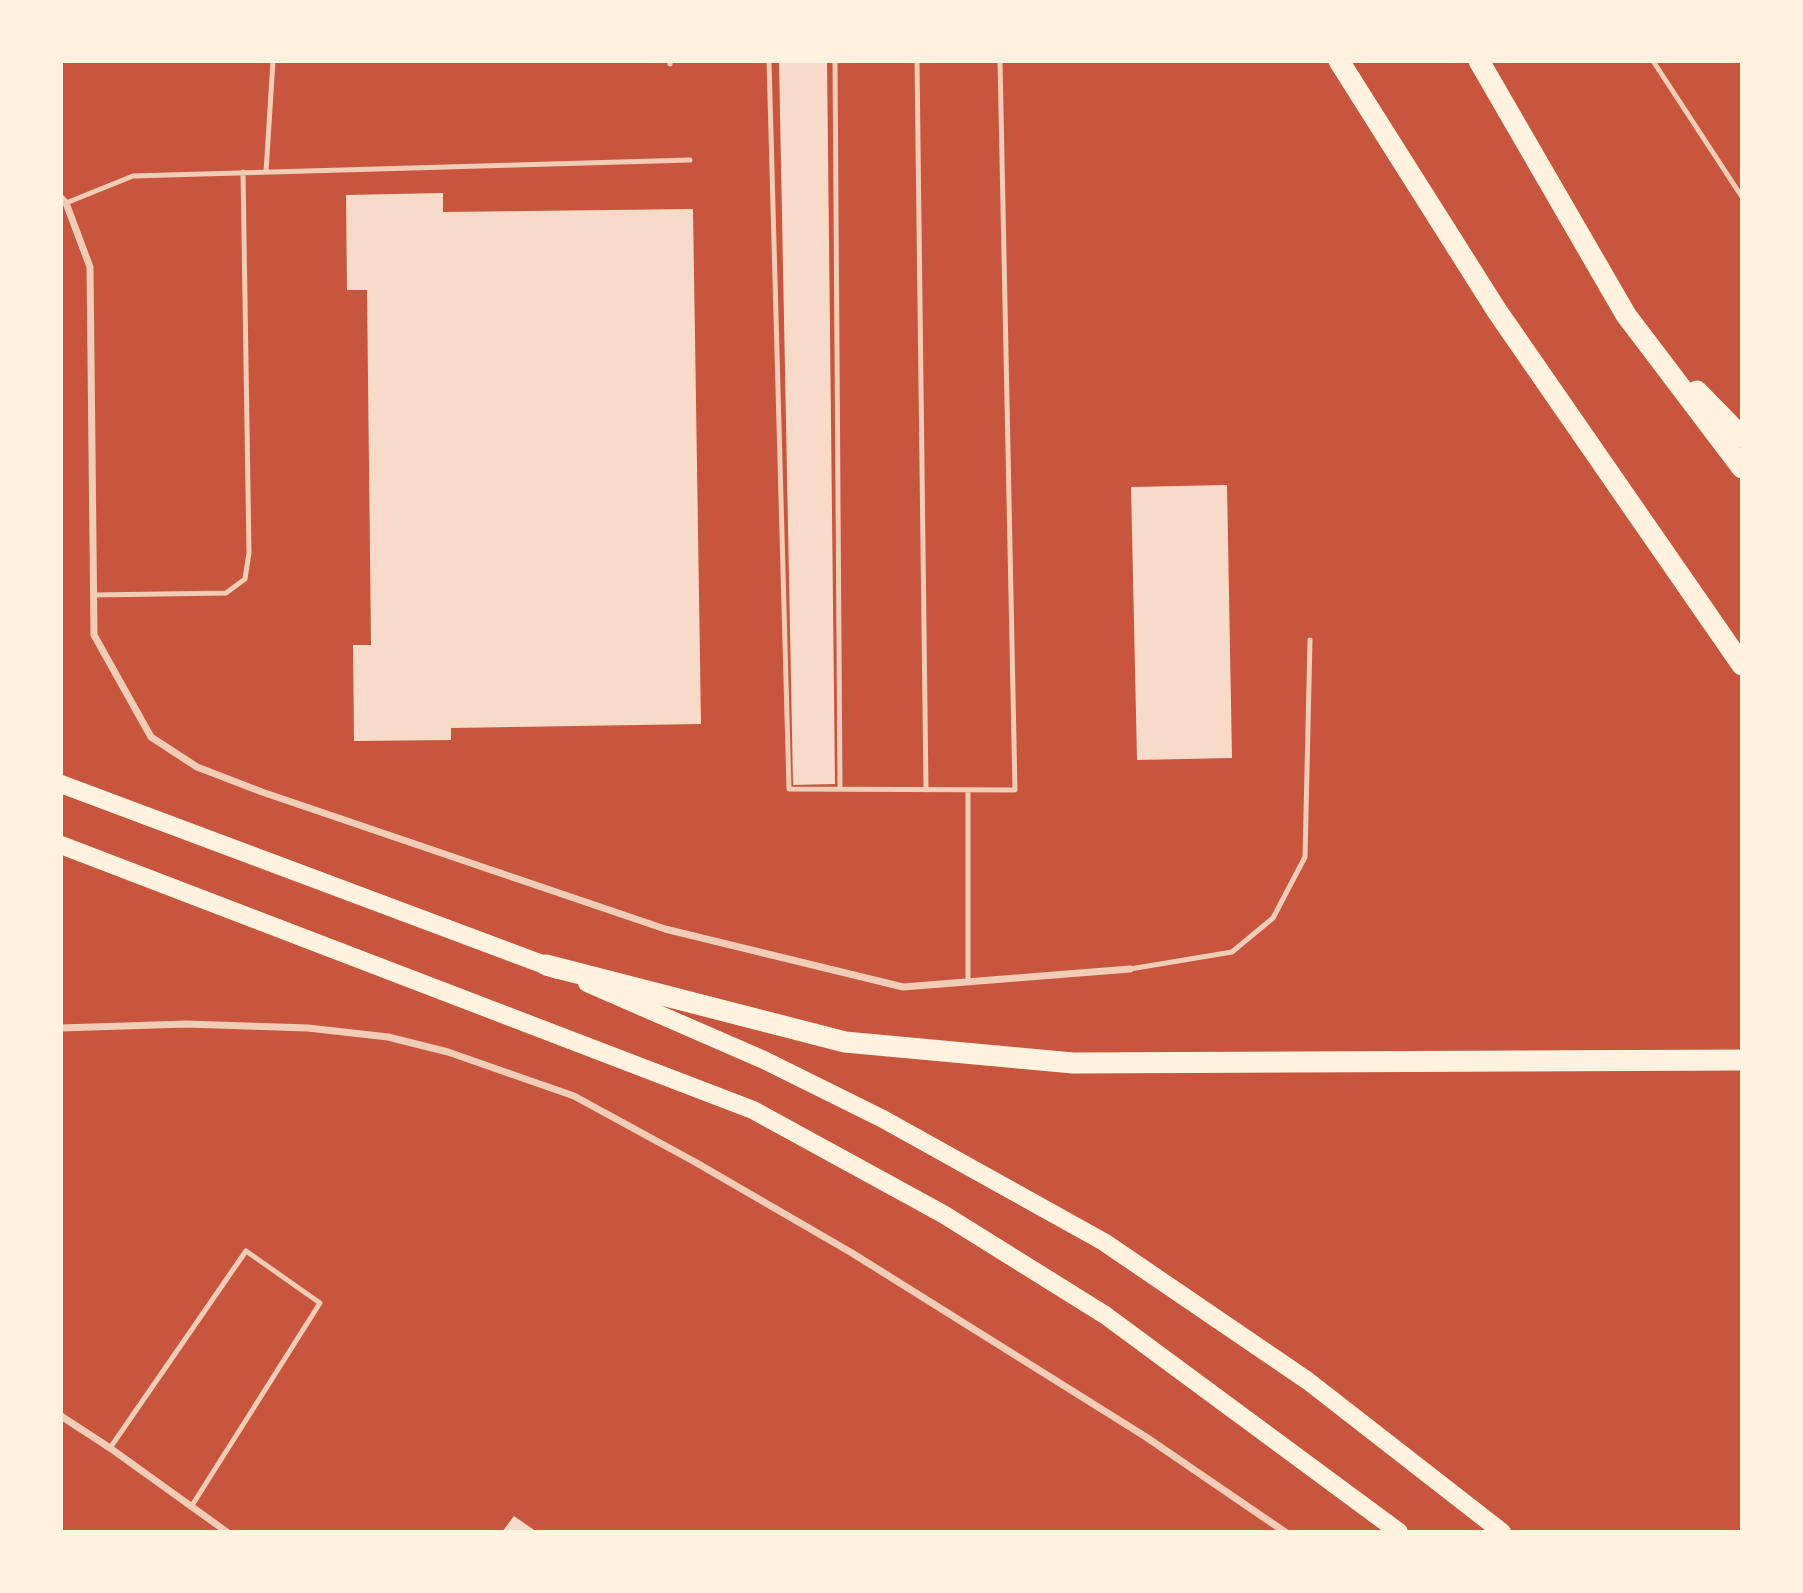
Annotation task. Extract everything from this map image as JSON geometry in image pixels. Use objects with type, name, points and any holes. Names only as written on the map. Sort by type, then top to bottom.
[{"type":"highway","points":[[1339,61],[1497,312],[1742,665]]},
{"type":"highway","points":[[1479,61],[1626,315],[1742,468]]},
{"type":"highway","points":[[1626,315],[1742,437]]},
{"type":"highway","points":[[546,965],[845,1042],[1073,1063],[1742,1060]]},
{"type":"main road","points":[[61,784],[546,965],[764,1060],[884,1118],[1104,1242],[1308,1381],[1502,1532]]},
{"type":"main road","points":[[61,845],[753,1110],[943,1214],[1105,1315],[1399,1532]]},
{"type":"street","points":[[64,200],[90,267],[94,635],[151,737],[197,767],[262,792],[665,929],[903,988],[1130,969]]},
{"type":"street","points":[[61,1028],[186,1024],[308,1028],[388,1037],[448,1052],[574,1096],[695,1162],[864,1260],[1146,1437],[1285,1532]]},
{"type":"street","points":[[61,1416],[226,1532]]},
{"type":"lane","points":[[266,172],[273,61]]},
{"type":"lane","points":[[769,61],[789,789],[1015,790],[1000,61]]},
{"type":"lane","points":[[835,61],[840,789]]},
{"type":"lane","points":[[916,61],[926,790]]},
{"type":"lane","points":[[1653,61],[1742,197]]},
{"type":"lane","points":[[64,200],[133,176],[690,160]]},
{"type":"lane","points":[[94,595],[226,593],[245,579],[248,553],[243,173]]},
{"type":"lane","points":[[1130,969],[1232,952],[1273,918],[1305,857],[1310,640]]},
{"type":"lane","points":[[968,790],[968,982]]},
{"type":"lane","points":[[110,1448],[246,1251],[320,1303],[190,1507]]},
{"type":"building","points":[[779,61],[827,61],[835,784],[793,785]]},
{"type":"building","points":[[443,193],[443,212],[693,209],[701,724],[451,728],[451,740],[354,741],[353,645],[371,645],[367,290],[347,290],[346,195]]},
{"type":"building","points":[[1227,485],[1232,758],[1137,760],[1131,487]]},
{"type":"building","points":[[514,1516],[537,1532],[502,1532]]}]
